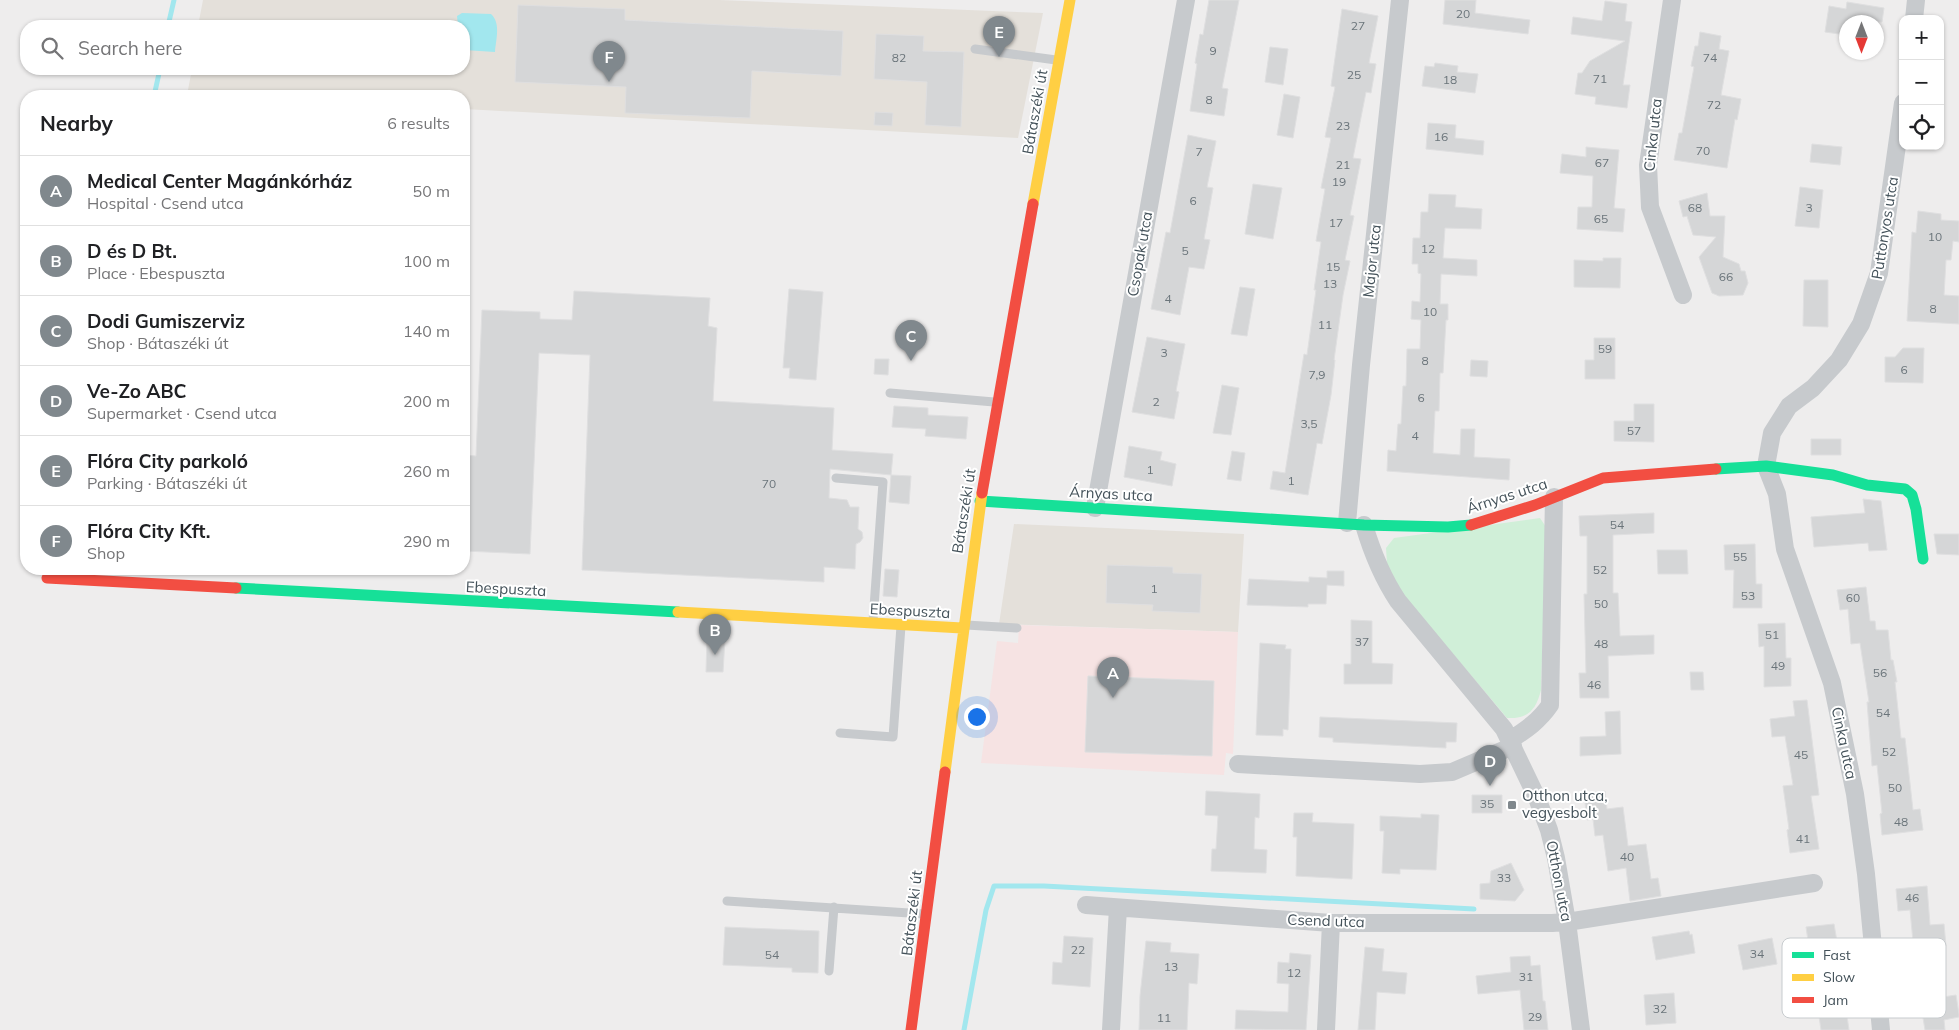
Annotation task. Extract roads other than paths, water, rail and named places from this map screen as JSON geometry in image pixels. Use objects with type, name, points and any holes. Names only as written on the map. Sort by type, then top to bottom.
[{"type":"street","name":"Bátaszéki út","points":[[911,1030],[980,501],[1070,0]]},
{"type":"street","name":"Csopak utca","points":[[1095,508],[1186,0]]},
{"type":"street","name":"Major utca","points":[[1355,524],[1361,364],[1400,0]]},
{"type":"street","name":"Cinka utca","points":[[1672,0],[1648,165],[1650,207],[1683,294]]},
{"type":"street","points":[[1914,15],[1916,0]]},
{"type":"street","name":"Puttonyos utca","points":[[1766,466],[1772,432],[1789,406],[1813,388],[1839,360],[1861,324],[1879,274],[1903,105]]},
{"type":"street","name":"Árnyas utca","points":[[980,501],[1355,524],[1448,527],[1477,524],[1535,505],[1603,478],[1675,471],[1766,466],[1833,475],[1867,485],[1905,489],[1912,495],[1916,509],[1923,559]]},
{"type":"street","name":"Cinka utca","points":[[1766,466],[1777,494],[1785,549],[1832,683],[1855,794],[1872,938]]},
{"type":"street","points":[[1238,764],[1420,774],[1452,772],[1512,743],[1542,717],[1550,705],[1554,497]]},
{"type":"street","name":"Otthon utca","points":[[1355,524],[1398,601],[1504,729],[1512,743],[1549,830],[1567,922],[1581,1030]]},
{"type":"street","name":"Ebespuszta","points":[[47,578],[873,624],[963,626]]},
{"type":"street","name":"Csend utca","points":[[1086,905],[1331,923],[1567,922],[1814,882]]},
{"type":"street","points":[[1111,1030],[1118,908]]},
{"type":"street","points":[[1326,1030],[1331,923]]},
{"type":"lane","points":[[974,49],[1059,61]]},
{"type":"lane","points":[[890,393],[998,402]]},
{"type":"lane","points":[[836,478],[883,482],[873,624]]},
{"type":"lane","points":[[840,733],[893,737],[901,625]]},
{"type":"lane","points":[[963,626],[1017,628]]},
{"type":"lane","points":[[727,901],[927,914]]},
{"type":"lane","points":[[829,971],[834,907]]},
{"type":"water","points":[[462,13],[491,14],[497,27],[495,52],[470,50],[470,20],[457,20],[457,16]]},
{"type":"waterway","points":[[169,20],[174,0]]},
{"type":"waterway","points":[[155,90],[159,75]]},
{"type":"waterway","points":[[964,1030],[986,910],[994,886],[1044,886],[1474,909]]},
{"type":"place","name":"Flóra City parkoló","points":[[999,57]]},
{"type":"place","name":"Flóra City Kft.","points":[[609,82]]},
{"type":"place","name":"Dodi Gumiszerviz","points":[[911,361]]},
{"type":"place","name":"D és D Bt.","points":[[715,655]]},
{"type":"place","name":"Medical Center Magánkórház","points":[[1113,698]]},
{"type":"place","name":"Ve-Zo ABC","points":[[1490,786]]},
{"type":"place","name":"Otthon utca, vegyesbolt","points":[[1512,805]]}]
